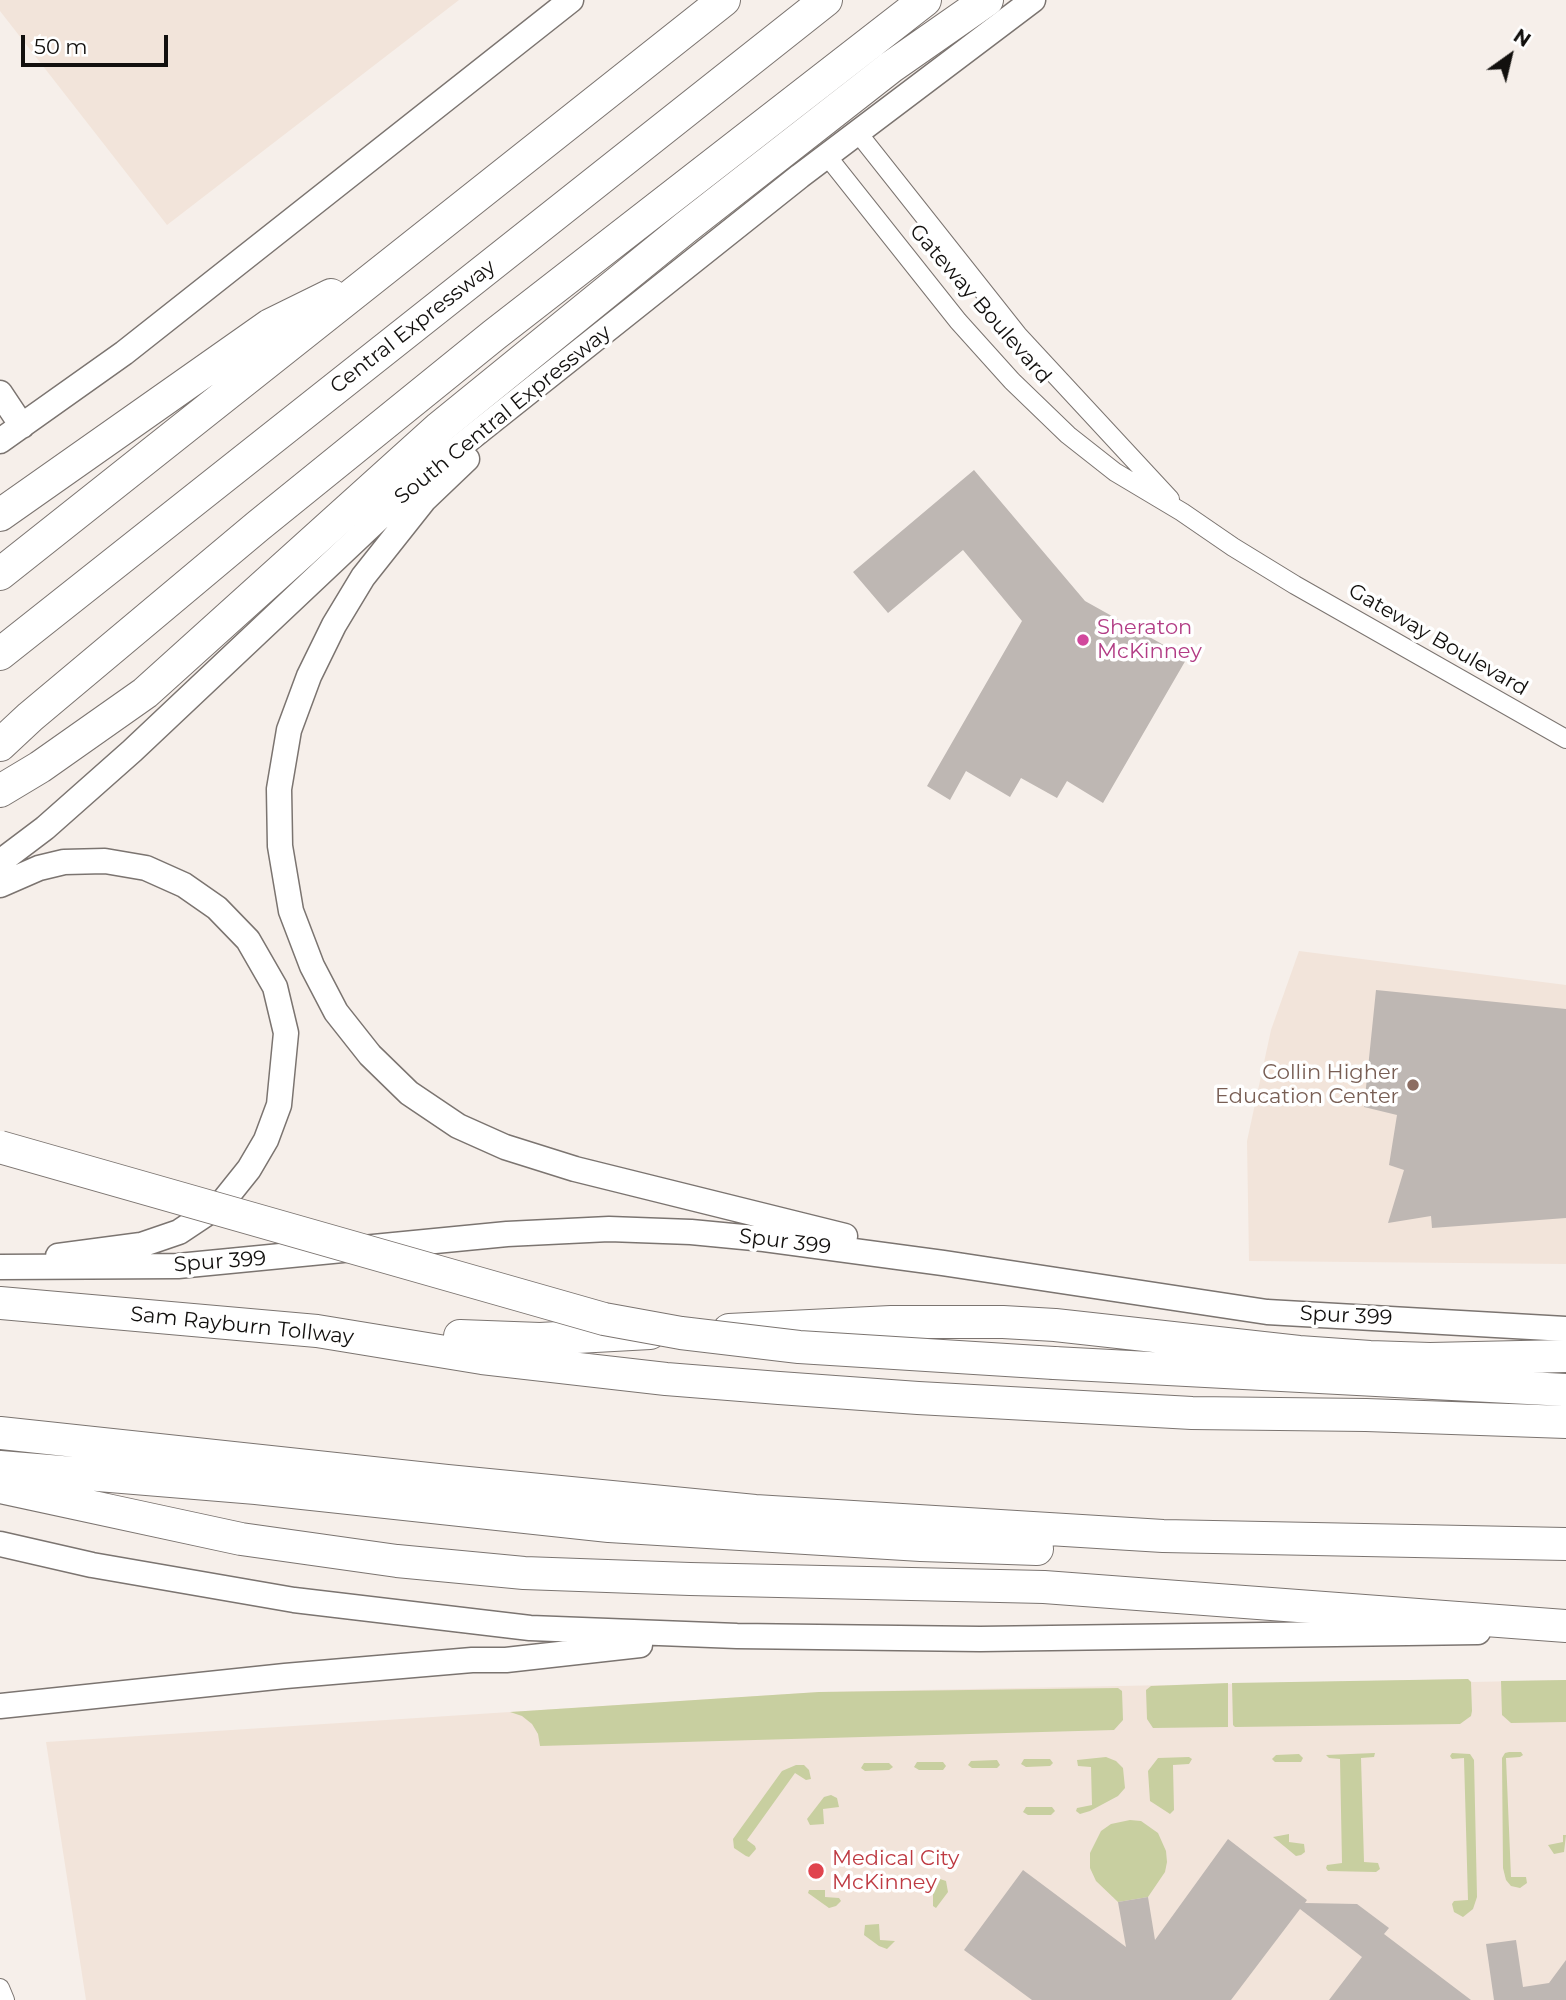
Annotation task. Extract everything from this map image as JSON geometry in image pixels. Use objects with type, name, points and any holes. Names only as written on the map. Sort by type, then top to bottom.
[{"type":"highway","points":[[0,574],[724,0]]},
{"type":"highway","name":"Central Expressway","points":[[0,654],[825,0]]},
{"type":"highway","points":[[0,746],[30,717],[248,535],[494,335],[925,0]]},
{"type":"highway","points":[[0,791],[40,767],[145,694],[439,428],[696,219],[891,67],[987,0]]},
{"type":"highway","points":[[0,515],[270,325],[386,268]]},
{"type":"highway","points":[[0,1147],[604,1319],[681,1333],[799,1347],[1566,1391]]},
{"type":"highway","name":"Sam Rayburn Tollway","points":[[0,1303],[317,1331],[482,1357],[666,1379],[918,1398],[1192,1413],[1366,1415],[1566,1422]]},
{"type":"highway","points":[[317,1331],[540,1339],[891,1322],[1003,1322],[1370,1357],[1430,1359],[1566,1356]]},
{"type":"highway","points":[[0,1433],[755,1511],[1163,1536],[1566,1544]]},
{"type":"highway","points":[[0,1467],[256,1488],[609,1526],[921,1545],[1038,1549],[1163,1536]]},
{"type":"highway","points":[[0,1487],[242,1539],[397,1561],[511,1572],[1044,1587],[1566,1629]]},
{"type":"main road","points":[[0,441],[124,353],[571,0]]},
{"type":"main road","name":"South Central Expressway","points":[[0,862],[45,828],[132,751],[428,472],[827,156],[1033,0]]},
{"type":"main road","points":[[0,393],[22,426]]},
{"type":"main road","points":[[491,421],[467,460],[424,500],[363,577],[319,656],[289,730],[279,789],[280,846],[291,911],[312,966],[336,1012],[370,1055],[409,1093],[458,1126],[505,1147],[575,1169],[943,1263]]},
{"type":"main road","points":[[0,885],[39,868],[64,863],[105,861],[146,868],[184,885],[218,908],[248,940],[275,987],[286,1033],[279,1105],[266,1140],[249,1169],[221,1204],[179,1232],[141,1245],[99,1249],[0,1267]]},
{"type":"main road","name":"Spur 399","points":[[0,1267],[178,1266],[508,1234],[609,1229],[691,1232],[752,1237],[943,1263],[1267,1312],[1566,1329]]},
{"type":"main road","points":[[0,1544],[92,1565],[220,1589],[359,1609],[530,1628],[737,1636],[980,1639],[1566,1629]]},
{"type":"main road","points":[[0,1706],[365,1668],[506,1660],[737,1636]]},
{"type":"street","name":"Gateway Boulevard","points":[[858,133],[1018,335],[1182,512]]},
{"type":"street","name":"Gateway Boulevard","points":[[827,156],[958,321],[1013,382],[1068,435],[1115,472],[1295,585],[1566,739]]},
{"type":"street","points":[[0,1988],[5,2000]]},
{"type":"shaded area","points":[[0,0],[459,0],[167,225],[0,11]]},
{"type":"shaded area","name":"Collin Higher Education Center","points":[[1299,951],[1566,985],[1566,1264],[1249,1261],[1247,1141],[1271,1030]]},
{"type":"shaded area","name":"Medical City McKinney","points":[[1468,1679],[1472,1682],[1566,1680],[1566,2000],[86,2000],[46,1742],[819,1692]]},
{"type":"green space","points":[[1468,1679],[1471,1682],[1472,1711],[1471,1716],[1460,1724],[1233,1725],[1232,1683]]},
{"type":"green space","points":[[1566,1680],[1566,1722],[1511,1723],[1502,1715],[1501,1681]]},
{"type":"green space","points":[[1228,1683],[1228,1727],[1153,1728],[1147,1719],[1146,1690],[1151,1686]]},
{"type":"green space","points":[[1118,1688],[1122,1691],[1123,1720],[1114,1730],[540,1746],[538,1734],[532,1724],[522,1716],[510,1712],[819,1692]]},
{"type":"green space","points":[[1509,1752],[1521,1752],[1523,1755],[1506,1758],[1511,1877],[1526,1877],[1527,1883],[1520,1888],[1511,1886],[1506,1880],[1503,1868],[1502,1758]]},
{"type":"green space","points":[[1375,1753],[1374,1757],[1361,1758],[1364,1862],[1378,1863],[1380,1869],[1376,1872],[1328,1871],[1327,1865],[1342,1863],[1340,1759],[1326,1755]]},
{"type":"green space","points":[[1452,1753],[1470,1754],[1474,1760],[1477,1897],[1473,1909],[1463,1917],[1454,1912],[1452,1904],[1454,1901],[1468,1900],[1464,1758],[1452,1759]]},
{"type":"green space","points":[[1299,1754],[1303,1758],[1301,1762],[1275,1762],[1272,1759],[1276,1755]]},
{"type":"green space","points":[[1106,1757],[1123,1768],[1125,1788],[1118,1796],[1080,1814],[1076,1811],[1077,1808],[1092,1805],[1091,1767],[1078,1766],[1077,1760]]},
{"type":"green space","points":[[1158,1758],[1192,1759],[1189,1764],[1173,1765],[1174,1810],[1170,1814],[1150,1801],[1148,1771]]},
{"type":"green space","points":[[1024,1759],[1050,1759],[1053,1763],[1050,1766],[1026,1767],[1021,1764]]},
{"type":"green space","points":[[997,1760],[1000,1765],[997,1768],[972,1768],[968,1765],[971,1761]]},
{"type":"green space","points":[[917,1762],[943,1762],[946,1766],[943,1770],[919,1770],[914,1767]]},
{"type":"green space","points":[[864,1763],[889,1763],[893,1767],[889,1770],[865,1771],[861,1768]]},
{"type":"green space","points":[[796,1765],[804,1765],[809,1770],[811,1779],[806,1780],[795,1773],[747,1840],[756,1849],[749,1857],[746,1856],[734,1848],[733,1839],[782,1771]]},
{"type":"green space","points":[[831,1795],[837,1798],[839,1807],[823,1809],[824,1824],[810,1825],[807,1819],[824,1797]]},
{"type":"green space","points":[[1026,1807],[1052,1807],[1055,1811],[1051,1815],[1028,1815],[1023,1812]]},
{"type":"green space","points":[[1141,1821],[1158,1833],[1166,1851],[1167,1862],[1165,1872],[1148,1897],[1118,1902],[1096,1881],[1090,1868],[1090,1853],[1101,1831],[1111,1824]]},
{"type":"green space","points":[[1289,1834],[1289,1842],[1304,1844],[1305,1852],[1301,1855],[1296,1856],[1273,1837]]},
{"type":"green space","points":[[1563,1835],[1566,1835],[1564,1852],[1554,1854],[1548,1845],[1563,1842]]},
{"type":"green space","points":[[940,1879],[946,1881],[948,1892],[936,1908],[933,1906],[933,1882]]},
{"type":"green space","points":[[809,1890],[825,1890],[825,1897],[839,1898],[841,1901],[829,1908],[808,1893]]},
{"type":"green space","points":[[879,1924],[880,1940],[895,1941],[887,1949],[864,1935],[865,1925]]},
{"type":"building","name":"Sheraton McKinney","points":[[974,470],[1085,601],[1187,658],[1103,803],[1067,781],[1057,798],[1021,778],[1010,797],[966,771],[950,800],[927,786],[1022,621],[963,550],[888,613],[853,572]]},
{"type":"building","points":[[1376,990],[1566,1009],[1566,1218],[1432,1228],[1431,1216],[1388,1223],[1404,1170],[1389,1165],[1397,1115],[1364,1107]]},
{"type":"building","points":[[1228,1839],[1307,1900],[1305,1903],[1357,1904],[1389,1928],[1384,1934],[1471,2000],[1329,2000],[1362,1957],[1300,1909],[1231,2000],[1032,2000],[964,1950],[1023,1870],[1126,1947],[1118,1902],[1148,1897],[1155,1940]]},
{"type":"building","points":[[1516,1940],[1523,1987],[1549,1983],[1566,1960],[1566,2000],[1494,2000],[1486,1944]]},
{"type":"place","name":"Sheraton McKinney","points":[[1083,640]]},
{"type":"place","name":"Collin Higher Education Center","points":[[1413,1085]]},
{"type":"place","name":"Medical City McKinney","points":[[816,1871]]}]
